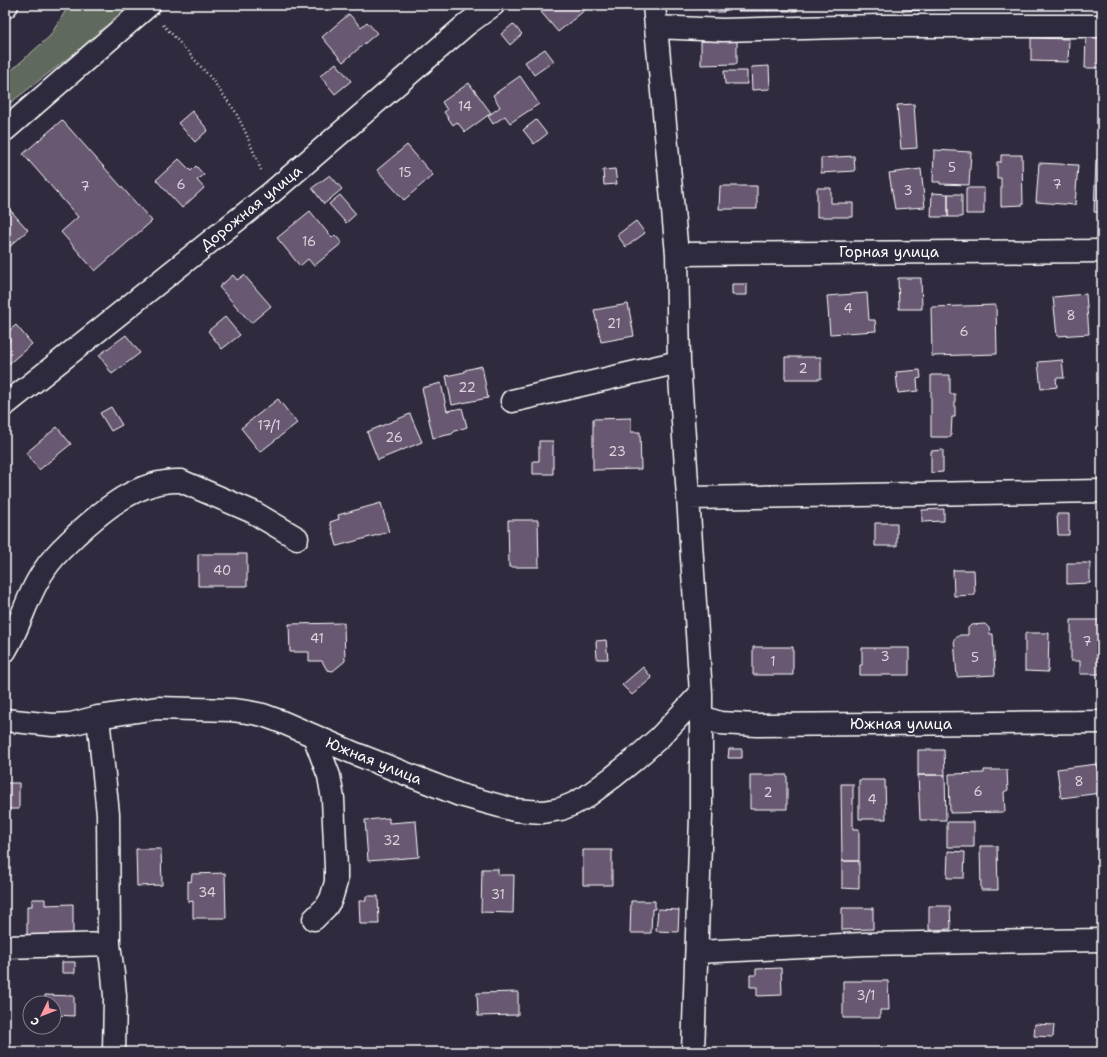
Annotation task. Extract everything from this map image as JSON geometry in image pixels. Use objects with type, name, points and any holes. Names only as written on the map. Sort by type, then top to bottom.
[{"type":"street","name":"Дорожная улица","points":[[5,405],[265,198],[467,24],[492,5]]},
{"type":"street","points":[[654,5],[677,254],[679,362],[702,717],[697,952],[693,1052]]},
{"type":"street","points":[[5,130],[145,9]]},
{"type":"street","points":[[656,28],[723,30],[886,26],[1102,26]]},
{"type":"street","name":"Горная улица","points":[[677,254],[1102,251]]},
{"type":"street","points":[[512,402],[679,362]]},
{"type":"street","points":[[5,651],[11,641],[33,589],[45,568],[59,551],[105,509],[144,488],[171,480],[181,481],[253,512],[297,538]]},
{"type":"street","points":[[688,498],[1102,492]]},
{"type":"street","name":"Южная улица","points":[[5,720],[53,725],[71,724],[98,717],[157,708],[232,710],[263,715],[414,777],[490,804],[514,810],[552,812],[586,797],[634,760],[660,737],[701,693]]},
{"type":"street","points":[[98,717],[108,814],[109,944],[115,996],[114,1052]]},
{"type":"street","name":"Южная улица","points":[[702,717],[720,723],[749,725],[1102,722]]},
{"type":"street","points":[[314,736],[329,776],[333,799],[336,882],[331,899],[326,907],[314,919]]},
{"type":"street","points":[[697,952],[864,944],[1102,940]]},
{"type":"street","points":[[5,947],[109,944]]},
{"type":"path","points":[[145,9],[171,33],[210,77],[235,111],[262,172],[265,198]]},
{"type":"shaded area","points":[[69,5],[132,5],[94,38],[5,107],[5,76],[50,36]]},
{"type":"building","points":[[549,5],[591,5],[558,32],[541,12]]},
{"type":"building","points":[[708,5],[724,5],[724,12],[708,12]]},
{"type":"building","points":[[738,5],[768,5],[768,11],[738,11]]},
{"type":"building","points":[[768,5],[797,5],[797,11],[768,11]]},
{"type":"building","points":[[902,5],[1018,5],[1018,6],[903,11]]},
{"type":"building","points":[[349,14],[361,27],[367,22],[377,33],[343,62],[322,37]]},
{"type":"building","points":[[513,24],[522,34],[510,45],[501,34]]},
{"type":"building","points":[[1086,31],[1102,32],[1102,68],[1085,68]]},
{"type":"building","points":[[1031,38],[1069,39],[1068,62],[1031,61]]},
{"type":"building","points":[[701,41],[737,41],[737,64],[701,65]]},
{"type":"building","points":[[545,49],[554,61],[534,75],[525,62]]},
{"type":"building","points":[[336,63],[351,81],[335,94],[320,76]]},
{"type":"building","points":[[769,66],[770,89],[752,90],[751,67]]},
{"type":"building","points":[[724,71],[747,71],[747,84],[725,84]]},
{"type":"building","points":[[520,76],[539,104],[510,123],[505,116],[493,124],[488,116],[500,107],[493,95]]},
{"type":"building","points":[[469,83],[491,113],[465,132],[457,122],[453,125],[444,112],[447,110],[442,102]]},
{"type":"building","points":[[914,104],[917,148],[901,149],[897,105]]},
{"type":"building","points":[[192,111],[208,130],[195,142],[178,123]]},
{"type":"building","points":[[62,120],[152,221],[95,271],[61,232],[78,217],[23,154]]},
{"type":"building","points":[[536,120],[547,134],[534,144],[523,130]]},
{"type":"building","points":[[407,145],[433,175],[404,200],[377,170]]},
{"type":"building","points":[[934,150],[971,152],[969,185],[940,184],[940,182],[933,182]]},
{"type":"building","points":[[1001,155],[1022,155],[1023,205],[1001,206],[1001,178],[997,178],[997,162],[1001,162]]},
{"type":"building","points":[[854,156],[855,171],[821,173],[821,158]]},
{"type":"building","points":[[179,159],[191,171],[196,166],[204,175],[197,180],[204,188],[182,208],[156,180]]},
{"type":"building","points":[[1096,160],[1102,160],[1102,213],[1094,212]]},
{"type":"building","points":[[1039,163],[1078,165],[1075,205],[1036,202]]},
{"type":"building","points":[[615,169],[617,184],[604,185],[603,170]]},
{"type":"building","points":[[921,169],[925,207],[895,209],[889,173]]},
{"type":"building","points":[[330,175],[342,189],[324,204],[312,188]]},
{"type":"building","points":[[720,186],[757,186],[757,209],[719,209]]},
{"type":"building","points":[[817,188],[831,188],[831,203],[853,203],[853,217],[817,217]]},
{"type":"building","points":[[966,188],[984,188],[984,214],[966,214]]},
{"type":"building","points":[[932,193],[948,194],[948,217],[931,217]]},
{"type":"building","points":[[948,194],[962,194],[962,217],[948,217]]},
{"type":"building","points":[[340,195],[356,214],[346,223],[329,204]]},
{"type":"building","points":[[10,210],[28,230],[5,251],[5,214]]},
{"type":"building","points":[[310,211],[332,238],[335,235],[342,243],[314,266],[308,259],[300,266],[277,238]]},
{"type":"building","points":[[636,221],[645,233],[626,247],[617,235]]},
{"type":"building","points":[[233,275],[237,280],[244,275],[271,306],[251,323],[219,287]]},
{"type":"building","points":[[898,278],[921,278],[922,309],[899,309]]},
{"type":"building","points":[[732,284],[747,284],[747,295],[732,295]]},
{"type":"building","points":[[867,293],[869,320],[875,320],[876,331],[830,334],[827,296]]},
{"type":"building","points":[[1086,294],[1089,334],[1057,336],[1053,297]]},
{"type":"building","points":[[628,304],[634,336],[601,342],[594,310]]},
{"type":"building","points":[[996,305],[997,354],[932,356],[931,307]]},
{"type":"building","points":[[225,317],[240,335],[222,349],[208,331]]},
{"type":"building","points":[[16,325],[32,344],[5,367],[5,340],[8,343],[10,340],[5,334]]},
{"type":"building","points":[[126,335],[140,353],[112,374],[99,355]]},
{"type":"building","points":[[785,357],[821,357],[821,379],[785,379]]},
{"type":"building","points":[[1062,360],[1064,378],[1056,378],[1057,387],[1041,389],[1038,362]]},
{"type":"building","points":[[482,366],[488,398],[452,405],[446,376],[465,372],[465,370]]},
{"type":"building","points":[[920,370],[921,378],[917,379],[918,391],[898,393],[896,372]]},
{"type":"building","points":[[931,375],[950,375],[950,394],[955,394],[955,417],[952,417],[951,437],[931,437]]},
{"type":"building","points":[[441,383],[447,411],[462,408],[467,427],[455,431],[452,434],[433,438],[422,388]]},
{"type":"building","points":[[278,399],[297,423],[260,452],[241,428]]},
{"type":"building","points":[[111,407],[122,425],[111,431],[100,413]]},
{"type":"building","points":[[410,414],[422,442],[378,460],[367,432]]},
{"type":"building","points":[[631,418],[631,432],[640,432],[641,469],[593,470],[593,419]]},
{"type":"building","points":[[57,427],[71,444],[39,470],[26,453]]},
{"type":"building","points":[[539,441],[553,441],[553,474],[533,474],[533,461],[539,461]]},
{"type":"building","points":[[943,450],[943,472],[931,473],[931,451]]},
{"type":"building","points":[[381,503],[389,532],[337,546],[330,522],[339,519],[338,515]]},
{"type":"building","points":[[944,509],[944,521],[922,522],[922,510]]},
{"type":"building","points":[[1057,514],[1069,514],[1069,535],[1058,535]]},
{"type":"building","points":[[508,520],[538,520],[539,567],[509,567]]},
{"type":"building","points":[[875,523],[897,523],[897,546],[875,546]]},
{"type":"building","points":[[198,554],[247,554],[247,586],[198,586]]},
{"type":"building","points":[[1067,563],[1090,563],[1090,583],[1067,584]]},
{"type":"building","points":[[953,570],[974,570],[975,595],[954,596]]},
{"type":"building","points":[[1071,620],[1102,620],[1102,674],[1080,674],[1080,661],[1071,661]]},
{"type":"building","points":[[344,623],[345,661],[333,671],[327,670],[322,661],[309,661],[309,652],[290,652],[289,624]]},
{"type":"building","points":[[985,624],[989,628],[990,634],[993,634],[995,675],[957,677],[954,639],[960,635],[968,635],[968,628],[971,625]]},
{"type":"building","points":[[1025,633],[1049,633],[1048,672],[1025,671]]},
{"type":"building","points":[[606,640],[608,659],[597,659],[596,641]]},
{"type":"building","points":[[753,647],[793,647],[793,675],[753,675]]},
{"type":"building","points":[[862,648],[909,648],[909,675],[860,675],[860,665],[862,665]]},
{"type":"building","points":[[643,667],[652,678],[632,695],[622,685]]},
{"type":"building","points":[[729,749],[742,749],[742,758],[728,758]]},
{"type":"building","points":[[918,750],[944,750],[945,775],[918,775]]},
{"type":"building","points":[[1097,764],[1101,793],[1061,798],[1057,769]]},
{"type":"building","points":[[984,770],[1007,770],[1008,790],[1004,792],[1005,812],[950,813],[949,774],[984,773]]},
{"type":"building","points":[[750,775],[787,775],[787,809],[750,809]]},
{"type":"building","points":[[918,775],[945,775],[946,820],[920,820]]},
{"type":"building","points":[[5,777],[7,783],[19,783],[19,809],[5,809]]},
{"type":"building","points":[[859,780],[885,780],[886,819],[859,819]]},
{"type":"building","points":[[841,784],[853,784],[853,829],[859,829],[859,861],[842,861]]},
{"type":"building","points":[[389,818],[389,823],[416,821],[419,857],[368,861],[365,820]]},
{"type":"building","points":[[947,822],[974,822],[974,847],[947,847]]},
{"type":"building","points":[[980,846],[997,846],[998,890],[981,890]]},
{"type":"building","points":[[136,849],[161,849],[162,885],[137,886]]},
{"type":"building","points":[[583,850],[612,850],[612,885],[583,885]]},
{"type":"building","points":[[948,851],[965,852],[964,878],[947,878]]},
{"type":"building","points":[[842,861],[859,861],[859,889],[842,888]]},
{"type":"building","points":[[482,869],[498,869],[498,875],[514,875],[513,913],[481,912]]},
{"type":"building","points":[[225,873],[226,918],[193,918],[193,901],[188,902],[188,881],[191,882],[192,874]]},
{"type":"building","points":[[366,896],[378,896],[379,924],[360,924],[359,901],[366,901]]},
{"type":"building","points":[[32,899],[45,899],[45,905],[73,904],[73,935],[27,935],[27,906],[32,906]]},
{"type":"building","points":[[631,901],[655,901],[655,909],[652,909],[651,933],[630,933]]},
{"type":"building","points":[[929,906],[950,906],[951,929],[929,930]]},
{"type":"building","points":[[842,908],[873,908],[873,929],[842,930]]},
{"type":"building","points":[[658,909],[679,910],[678,932],[656,931]]},
{"type":"building","points":[[62,962],[75,962],[75,973],[62,973]]},
{"type":"building","points":[[781,968],[782,995],[757,996],[757,987],[750,987],[750,975],[756,975],[756,969]]},
{"type":"building","points":[[843,981],[888,981],[889,1010],[880,1010],[880,1018],[843,1018]]},
{"type":"building","points":[[518,992],[518,1015],[478,1016],[477,993]]},
{"type":"building","points":[[62,996],[74,996],[74,1016],[62,1015]]},
{"type":"building","points":[[1035,1024],[1054,1025],[1053,1037],[1034,1036]]}]
